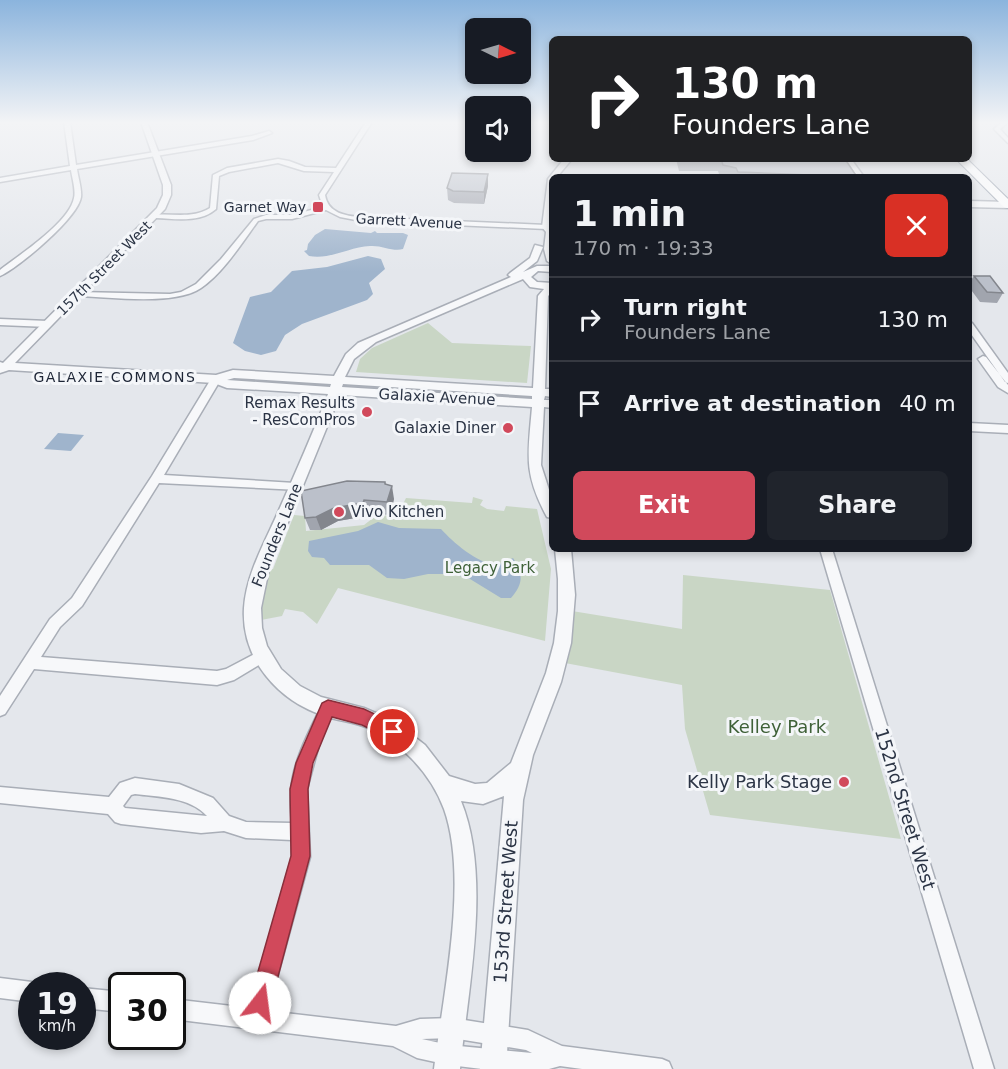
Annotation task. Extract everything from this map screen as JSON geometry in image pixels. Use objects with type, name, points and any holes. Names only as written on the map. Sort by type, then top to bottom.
[{"type":"highway","points":[[974,172],[1008,205]]},
{"type":"highway","points":[[972,182],[1008,219]]},
{"type":"street","points":[[0,180],[50,172]]},
{"type":"street","points":[[0,273],[72,212],[78,196],[75,172]]},
{"type":"street","name":"157th Street West","points":[[2,368],[156,216],[165,201],[167,190],[161,172]]},
{"type":"street","points":[[156,216],[196,216],[210,212],[213,209],[216,176],[224,172]]},
{"type":"street","points":[[78,294],[170,296],[195,289],[224,261],[256,220],[266,217],[292,217],[327,208],[322,202],[322,195],[337,172]]},
{"type":"street","points":[[972,204],[1008,205]]},
{"type":"street","name":"Garrett Avenue","points":[[327,208],[341,216],[361,219],[549,227]]},
{"type":"street","points":[[549,227],[540,231],[538,248],[540,261],[529,272],[527,280],[534,285],[549,286]]},
{"type":"street","name":"Founders Lane","points":[[492,288],[529,264],[538,248]]},
{"type":"street","name":"Founders Lane","points":[[448,1062],[466,883],[462,835],[456,815],[442,783],[421,755],[393,732],[364,717],[328,708],[293,692],[275,675],[262,656],[253,628],[254,591],[346,359],[359,346],[529,272],[549,269]]},
{"type":"street","points":[[549,289],[543,296],[547,341],[537,397],[534,465],[540,489],[549,502]]},
{"type":"street","points":[[0,321],[48,324]]},
{"type":"street","points":[[972,329],[1008,380]]},
{"type":"street","points":[[972,343],[1001,385],[1008,390]]},
{"type":"street","name":"Galaxie Avenue","points":[[2,368],[216,379],[227,384],[337,385],[537,397],[549,394]]},
{"type":"street","points":[[0,709],[55,623],[77,602],[156,479],[216,379]]},
{"type":"street","name":"Galaxie Avenue","points":[[537,397],[549,403]]},
{"type":"street","points":[[972,417],[1008,419]]},
{"type":"street","points":[[972,427],[1008,429]]},
{"type":"street","points":[[156,479],[295,487]]},
{"type":"street","name":"153rd Street West","points":[[494,1065],[513,800],[518,770],[527,742],[548,696],[560,654],[565,620],[563,552]]},
{"type":"street","name":"152nd Street West","points":[[827,552],[984,1069]]},
{"type":"street","points":[[30,662],[217,678],[229,675],[262,656]]},
{"type":"street","points":[[256,1018],[300,856],[301,832],[298,803],[303,770],[312,739],[328,708]]},
{"type":"street","points":[[442,783],[469,795],[488,794],[508,782],[518,770]]},
{"type":"street","points":[[112,806],[126,789],[135,786],[178,792],[207,804],[224,824]]},
{"type":"street","points":[[0,795],[112,806],[121,816],[201,825],[224,824],[246,830],[301,832]]},
{"type":"street","points":[[0,988],[18,990]]},
{"type":"street","points":[[186,1010],[396,1036],[448,1062],[494,1065],[528,1064],[560,1056]]},
{"type":"street","points":[[396,1036],[420,1029],[452,1028],[528,1040],[560,1056],[662,1069]]},
{"type":"green space","points":[[428,323],[452,343],[531,346],[527,383],[356,372],[360,359],[372,348]]},
{"type":"green space","name":"Legacy Park","points":[[473,497],[483,500],[480,505],[487,509],[504,511],[506,506],[537,509],[551,569],[545,641],[338,588],[317,624],[303,612],[285,609],[282,616],[261,620],[267,575],[269,569],[273,569],[294,515],[305,516],[306,531],[364,525],[377,515],[397,516],[406,498],[472,503]]},
{"type":"green space","name":"Kelley Park","points":[[683,575],[830,590],[901,839],[710,815],[685,729],[682,685],[565,663],[572,611],[682,629]]},
{"type":"water","points":[[325,229],[408,235],[403,249],[370,246],[332,255],[309,256],[304,251],[307,250],[308,244],[315,235]]},
{"type":"water","points":[[368,256],[381,259],[385,269],[369,283],[373,294],[367,300],[302,324],[285,335],[276,351],[261,355],[245,351],[233,343],[250,297],[271,292],[292,271],[327,267]]},
{"type":"water","points":[[58,433],[84,435],[71,451],[44,449]]},
{"type":"water","points":[[378,522],[399,528],[441,529],[467,552],[491,564],[501,564],[513,558],[521,578],[518,588],[511,598],[501,598],[470,579],[453,574],[428,574],[404,579],[387,578],[369,565],[330,565],[324,558],[312,557],[308,551],[309,541],[358,531]]},
{"type":"building","points":[[738,172],[854,172],[855,174],[786,174]]},
{"type":"building","points":[[452,173],[488,174],[484,192],[453,191],[447,188]]},
{"type":"building","points":[[974,276],[990,276],[1003,293],[987,292]]},
{"type":"building","points":[[347,481],[385,482],[392,486],[387,502],[364,500],[363,503],[334,508],[316,517],[305,518],[301,491]]},
{"type":"place","name":"Garnet Way","points":[[318,207]]},
{"type":"place","name":"Remax Results - ResComPros","points":[[367,412]]},
{"type":"place","name":"Galaxie Diner","points":[[508,428]]},
{"type":"place","name":"Vivo Kitchen","points":[[339,512]]},
{"type":"place","name":"Kelly Park Stage","points":[[844,782]]},
{"type":"district","name":"GALAXIE COMMONS","points":[[115,377]]},
{"type":"route","points":[[260,1003],[300,856],[299,789],[312,739],[328,708],[364,717],[393,732]]}]
